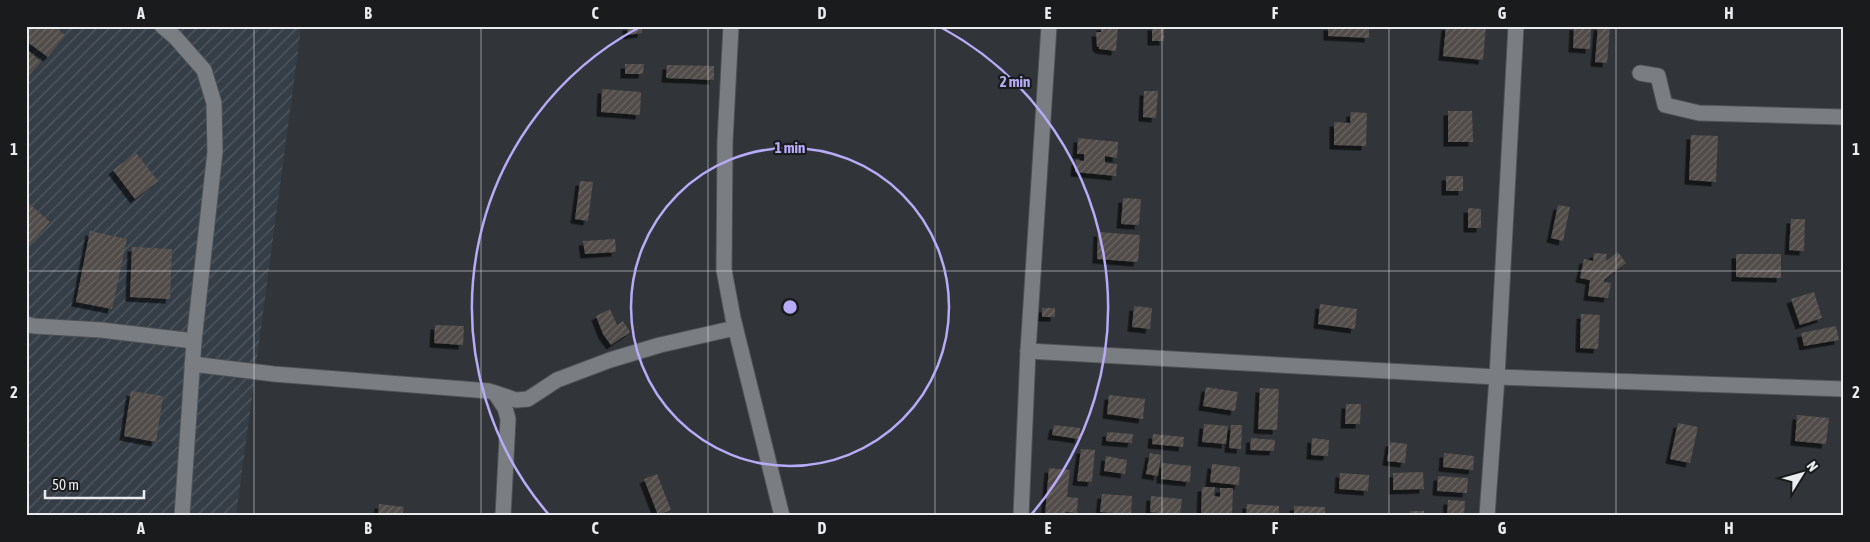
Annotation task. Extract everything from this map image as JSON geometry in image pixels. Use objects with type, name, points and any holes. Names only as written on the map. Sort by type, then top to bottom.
[{"type":"street","points":[[162,26],[175,37],[204,70],[214,103],[215,152],[194,341],[182,516]]},
{"type":"street","points":[[732,26],[725,141],[724,270],[735,328],[782,516]]},
{"type":"street","points":[[1021,516],[1028,351],[1049,26]]},
{"type":"street","points":[[1487,516],[1497,377],[1516,26]]},
{"type":"street","points":[[1640,73],[1658,76],[1665,104],[1699,113],[1844,117]]},
{"type":"street","points":[[26,324],[101,330],[194,341]]},
{"type":"street","points":[[192,364],[274,374],[443,387],[496,393],[516,400],[528,399],[557,380],[610,360],[660,345],[735,328]]},
{"type":"street","points":[[1028,351],[1497,377],[1844,389]]},
{"type":"street","points":[[496,393],[505,408],[508,419],[503,516]]},
{"type":"shaded area","points":[[26,26],[300,26],[236,516],[26,516]]},
{"type":"building","points":[[26,26],[53,26],[65,35],[48,57],[26,41]]},
{"type":"building","points":[[627,26],[642,26],[642,33],[628,35]]},
{"type":"building","points":[[1101,26],[1118,26],[1116,51],[1099,49],[1097,47],[1096,32],[1101,32]]},
{"type":"building","points":[[1152,26],[1164,26],[1164,41],[1152,41]]},
{"type":"building","points":[[1328,26],[1369,26],[1369,38],[1328,36]]},
{"type":"building","points":[[1446,26],[1486,26],[1483,60],[1443,56]]},
{"type":"building","points":[[1574,26],[1591,26],[1590,49],[1573,48]]},
{"type":"building","points":[[1598,26],[1610,27],[1607,63],[1595,62]]},
{"type":"building","points":[[26,49],[41,62],[26,79]]},
{"type":"building","points":[[625,64],[644,64],[643,74],[625,74]]},
{"type":"building","points":[[667,65],[714,66],[714,80],[666,78]]},
{"type":"building","points":[[602,89],[641,92],[640,115],[601,112]]},
{"type":"building","points":[[1144,91],[1158,91],[1156,118],[1143,117]]},
{"type":"building","points":[[1448,111],[1472,111],[1473,142],[1448,142]]},
{"type":"building","points":[[1351,112],[1367,113],[1366,146],[1334,145],[1334,122],[1350,123]]},
{"type":"building","points":[[1691,135],[1718,136],[1716,182],[1689,180]]},
{"type":"building","points":[[1078,138],[1118,142],[1117,158],[1105,156],[1105,163],[1117,164],[1116,176],[1075,172],[1076,160],[1084,161],[1084,154],[1077,154]]},
{"type":"building","points":[[136,153],[158,181],[135,199],[113,170]]},
{"type":"building","points":[[1446,176],[1463,176],[1463,191],[1446,191]]},
{"type":"building","points":[[580,181],[593,182],[588,221],[575,219]]},
{"type":"building","points":[[1123,198],[1141,199],[1139,225],[1121,224]]},
{"type":"building","points":[[26,201],[50,222],[26,249]]},
{"type":"building","points":[[1558,205],[1570,207],[1563,241],[1551,238]]},
{"type":"building","points":[[1468,208],[1481,209],[1481,228],[1468,228]]},
{"type":"building","points":[[1791,219],[1805,219],[1804,251],[1789,250]]},
{"type":"building","points":[[90,231],[127,239],[112,309],[76,302]]},
{"type":"building","points":[[1098,232],[1140,235],[1138,262],[1097,259]]},
{"type":"building","points":[[615,239],[616,252],[585,254],[583,241]]},
{"type":"building","points":[[132,247],[172,249],[170,299],[130,297]]},
{"type":"building","points":[[1618,252],[1626,263],[1604,280],[1604,282],[1611,283],[1608,298],[1588,296],[1590,280],[1580,278],[1584,259],[1593,261],[1594,253],[1607,254],[1606,261]]},
{"type":"building","points":[[1736,254],[1781,254],[1781,278],[1736,277]]},
{"type":"building","points":[[1814,292],[1822,318],[1800,325],[1791,299]]},
{"type":"building","points":[[1320,304],[1357,309],[1355,329],[1318,324]]},
{"type":"building","points":[[1134,306],[1152,308],[1150,329],[1132,327]]},
{"type":"building","points":[[1042,308],[1055,308],[1055,317],[1042,317]]},
{"type":"building","points":[[610,309],[617,325],[623,321],[630,332],[611,345],[603,334],[596,316]]},
{"type":"building","points":[[1581,314],[1600,315],[1598,349],[1580,348]]},
{"type":"building","points":[[435,325],[464,326],[463,345],[434,343]]},
{"type":"building","points":[[1836,326],[1839,340],[1804,346],[1801,333]]},
{"type":"building","points":[[1206,387],[1238,392],[1235,411],[1203,406]]},
{"type":"building","points":[[1260,388],[1279,389],[1277,430],[1258,429]]},
{"type":"building","points":[[131,391],[163,396],[156,442],[124,436]]},
{"type":"building","points":[[1109,395],[1145,399],[1143,419],[1107,414]]},
{"type":"building","points":[[1346,404],[1361,404],[1360,424],[1345,424]]},
{"type":"building","points":[[1797,415],[1829,418],[1826,444],[1795,441]]},
{"type":"building","points":[[1678,423],[1698,427],[1690,463],[1670,459]]},
{"type":"building","points":[[1204,424],[1228,426],[1226,444],[1202,442]]},
{"type":"building","points":[[1054,425],[1080,428],[1079,439],[1052,435]]},
{"type":"building","points":[[1231,425],[1242,425],[1241,449],[1229,448]]},
{"type":"building","points":[[1107,432],[1133,434],[1132,443],[1106,441]]},
{"type":"building","points":[[1153,434],[1184,437],[1183,447],[1152,444]]},
{"type":"building","points":[[1251,438],[1275,440],[1274,451],[1250,450]]},
{"type":"building","points":[[1312,438],[1329,440],[1328,456],[1311,455]]},
{"type":"building","points":[[1390,442],[1407,444],[1405,463],[1387,461]]},
{"type":"building","points":[[1081,449],[1095,450],[1092,482],[1077,481]]},
{"type":"building","points":[[1150,453],[1161,455],[1158,476],[1146,474]]},
{"type":"building","points":[[1444,453],[1474,456],[1473,470],[1443,467]]},
{"type":"building","points":[[1106,456],[1127,460],[1125,474],[1104,471]]},
{"type":"building","points":[[1162,463],[1191,466],[1190,482],[1161,479]]},
{"type":"building","points":[[1212,464],[1240,467],[1239,485],[1210,482]]},
{"type":"building","points":[[1049,468],[1070,470],[1067,497],[1078,498],[1077,513],[1066,512],[1066,516],[1045,515]]},
{"type":"building","points":[[1423,472],[1424,489],[1393,490],[1393,473]]},
{"type":"building","points":[[1340,473],[1369,475],[1368,491],[1339,489]]},
{"type":"building","points":[[657,474],[671,510],[658,515],[644,479]]},
{"type":"building","points":[[1438,476],[1468,478],[1467,493],[1437,491]]},
{"type":"building","points":[[1202,487],[1215,487],[1214,496],[1220,497],[1220,488],[1233,488],[1232,516],[1201,516]]},
{"type":"building","points":[[1102,494],[1132,496],[1131,514],[1100,512]]},
{"type":"building","points":[[1151,496],[1182,499],[1180,515],[1150,512]]},
{"type":"building","points":[[1448,500],[1465,501],[1464,516],[1447,516]]},
{"type":"building","points":[[379,504],[404,507],[402,516],[378,516]]},
{"type":"building","points":[[1247,504],[1279,506],[1279,516],[1246,516]]},
{"type":"building","points":[[1294,506],[1325,507],[1325,516],[1294,516]]},
{"type":"building","points":[[1410,511],[1424,511],[1424,516],[1409,516]]}]
